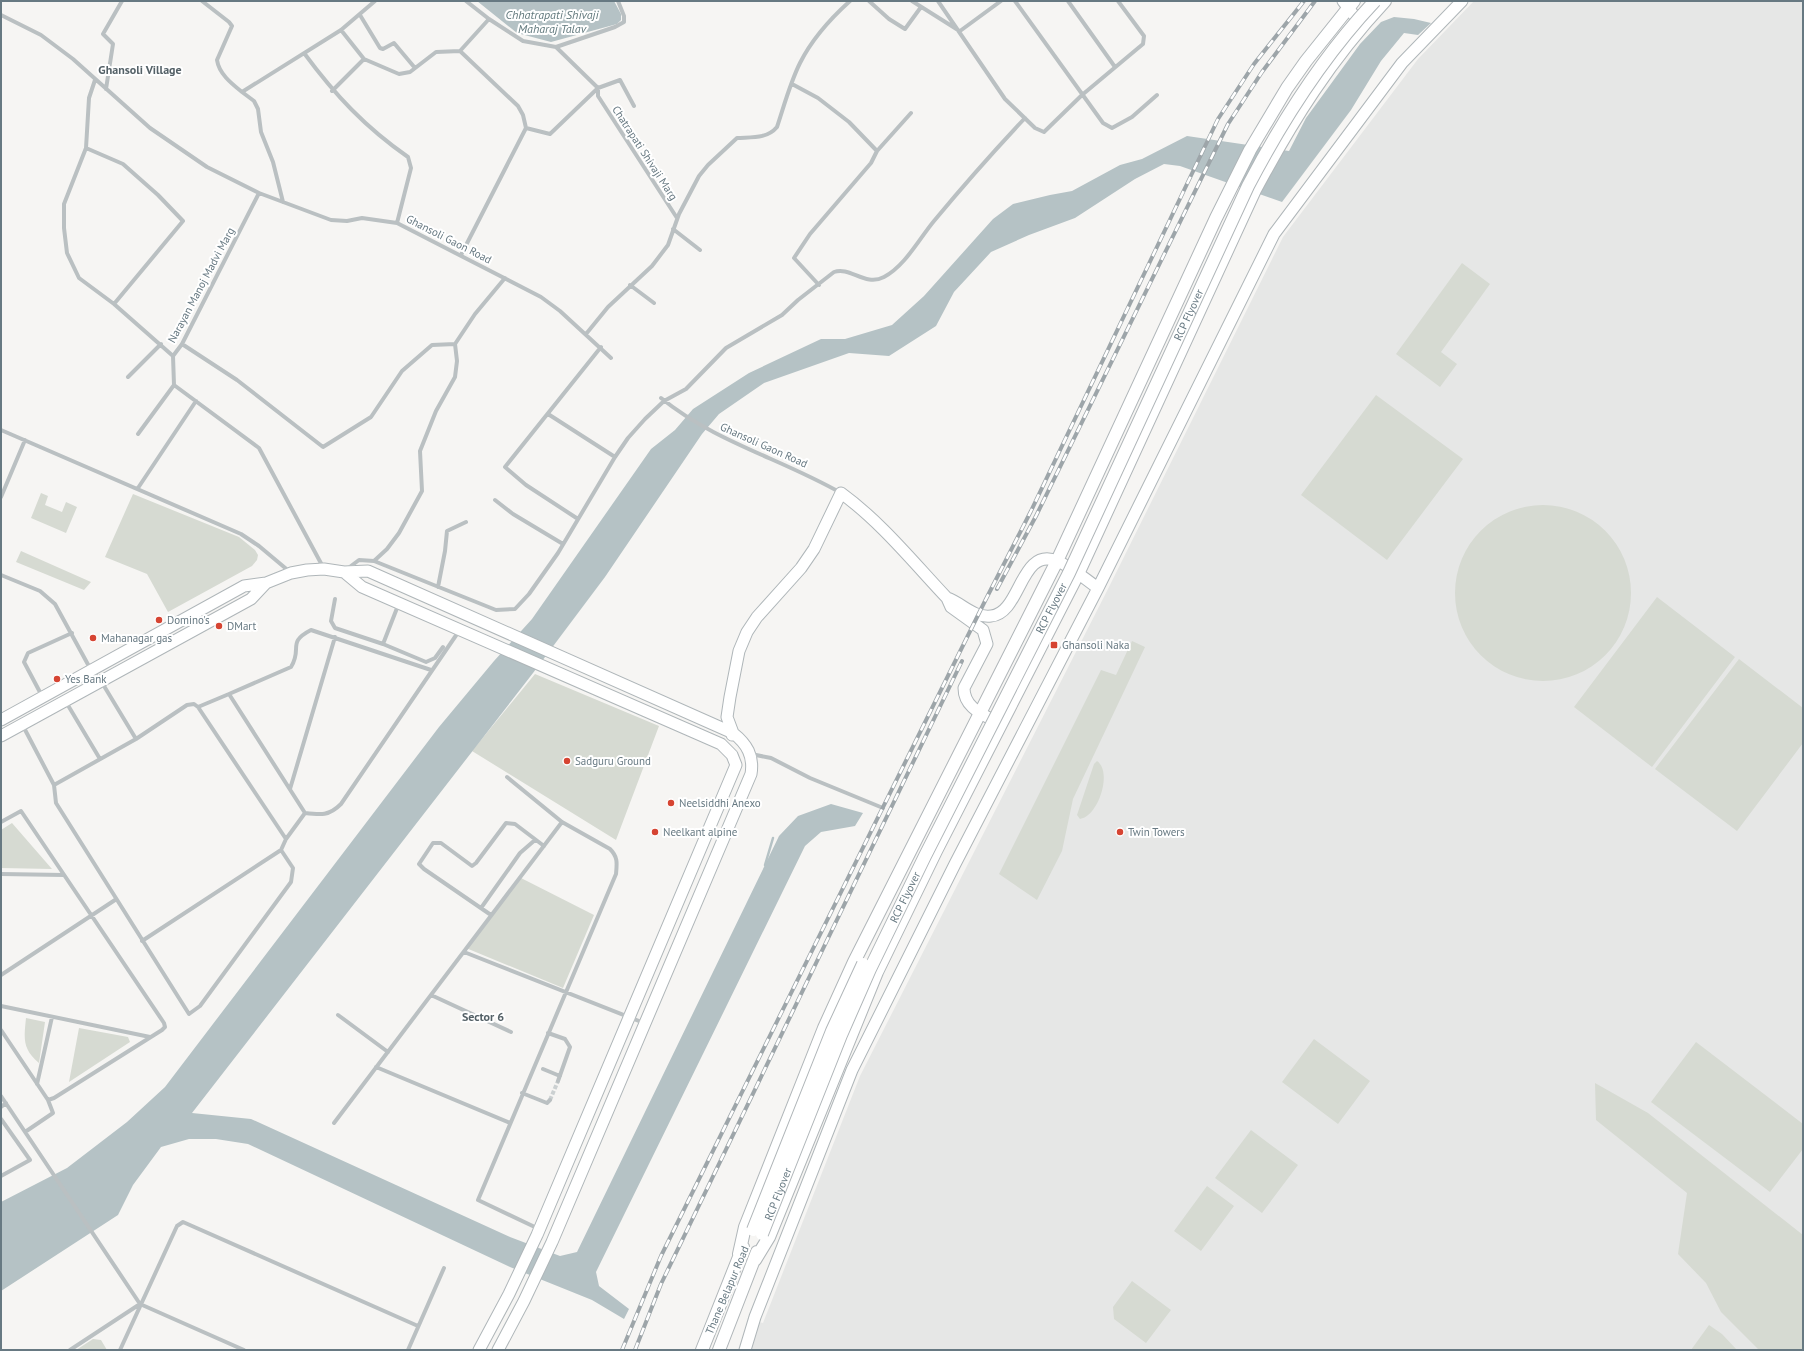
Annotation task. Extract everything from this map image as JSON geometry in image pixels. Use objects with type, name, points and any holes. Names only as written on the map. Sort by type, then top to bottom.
[{"type":"main road","name":"RCP Flyover","points":[[757,1232],[870,969],[925,856],[1069,573],[1248,186],[1299,97],[1359,18],[1375,1]]},
{"type":"main road","points":[[755,1260],[769,1237],[877,972],[1000,724],[1078,574],[1233,234],[1263,174],[1286,131],[1324,74],[1365,23],[1385,1]]},
{"type":"main road","name":"RCP Flyover","points":[[757,1232],[832,1032],[862,965],[1062,569],[1223,221],[1257,153],[1293,93],[1353,2]]},
{"type":"main road","points":[[739,1254],[745,1227],[824,1028],[858,955],[1057,561],[1216,218],[1250,150],[1287,88],[1353,2]]},
{"type":"main road","name":"Thane Belapur Road","points":[[702,1350],[739,1254],[757,1232]]},
{"type":"main road","name":"Thane Belapur Road","points":[[719,1350],[755,1260],[757,1232]]},
{"type":"street","points":[[106,89],[113,44],[103,34],[122,1]]},
{"type":"street","points":[[202,1],[232,26],[217,60],[218,66],[242,92],[254,101],[258,109],[261,132],[273,162],[283,202]]},
{"type":"street","points":[[242,92],[342,30],[375,1]]},
{"type":"street","points":[[466,1],[489,19],[522,41],[556,47],[615,27],[624,22],[624,16],[618,1]]},
{"type":"street","points":[[586,334],[608,308],[652,266],[668,245],[677,218],[699,176],[708,165],[737,138],[762,137],[772,133],[777,127],[799,64],[832,17],[850,1]]},
{"type":"street","points":[[869,1],[889,19],[905,28],[921,7]]},
{"type":"street","points":[[912,1],[960,31]]},
{"type":"street","points":[[938,1],[960,31],[1005,99],[1035,128],[1044,132],[1082,95],[1143,44],[1144,36],[1119,3],[1125,1]]},
{"type":"street","points":[[960,31],[1001,1]]},
{"type":"street","points":[[1015,1],[1103,123],[1112,128],[1132,117],[1157,95]]},
{"type":"street","points":[[1068,1],[1115,67]]},
{"type":"street","points":[[745,1350],[755,1317],[852,1070],[948,877],[1098,588],[1274,234],[1402,63],[1462,1]]},
{"type":"street","points":[[1353,2],[1365,23]]},
{"type":"street","name":"Ghansoli Gaon Road","points":[[1,15],[41,35],[73,59],[150,128],[207,167],[259,193],[331,220],[347,221],[362,218],[397,223],[462,255],[541,297],[560,311],[601,347],[611,358]]},
{"type":"street","points":[[360,15],[380,48],[383,49],[394,43],[415,68]]},
{"type":"street","points":[[342,30],[364,59],[399,74],[410,72],[436,52],[460,51],[489,19]]},
{"type":"street","points":[[526,128],[550,134],[598,88],[556,47]]},
{"type":"street","points":[[460,51],[518,106],[523,115],[526,128],[462,255]]},
{"type":"street","points":[[304,54],[332,91],[382,139],[408,157],[411,168],[397,223]]},
{"type":"street","points":[[332,91],[364,59]]},
{"type":"street","points":[[95,80],[89,98],[86,148],[64,204],[64,228],[67,253],[79,278],[114,304],[173,356]]},
{"type":"street","name":"Chatrapati Shivaji Marg","points":[[634,106],[620,80],[598,88],[598,96],[677,218]]},
{"type":"street","points":[[792,84],[818,98],[849,122],[877,151]]},
{"type":"street","points":[[819,285],[794,258],[810,234],[871,163],[877,151],[911,113]]},
{"type":"street","points":[[344,572],[359,560],[374,561],[496,610],[514,609],[529,594],[563,544],[615,457],[636,428],[663,400],[686,388],[726,348],[782,315],[798,300],[830,275],[839,270],[869,280],[883,278],[898,266],[935,220],[1025,118]]},
{"type":"street","points":[[86,148],[123,164],[158,195],[183,221],[114,304]]},
{"type":"street","name":"Narayan Manoj Madvi Marg","points":[[174,385],[173,356],[182,344],[259,193]]},
{"type":"street","points":[[673,229],[700,250]]},
{"type":"street","points":[[374,561],[387,549],[399,533],[422,491],[420,451],[436,411],[455,377],[457,360],[455,344],[475,314],[505,278]]},
{"type":"street","points":[[630,286],[654,303]]},
{"type":"street","points":[[128,377],[161,344]]},
{"type":"street","points":[[182,344],[237,380],[323,447],[371,417],[402,371],[432,345],[455,344]]},
{"type":"street","points":[[578,519],[526,485],[505,467],[601,347]]},
{"type":"street","points":[[138,434],[174,385],[196,400],[260,448],[324,569]]},
{"type":"street","points":[[138,488],[196,400]]},
{"type":"street","name":"Ghansoli Gaon Road","points":[[663,400],[677,410],[738,446],[815,478],[841,493]]},
{"type":"street","points":[[548,414],[615,457]]},
{"type":"street","points":[[1,430],[138,488],[241,534],[259,546],[291,573]]},
{"type":"street","points":[[1,496],[25,440]]},
{"type":"street","points":[[725,748],[733,733],[728,717],[730,697],[739,651],[747,632],[757,618],[801,568],[814,549],[841,493],[860,507],[877,523],[946,598],[951,608],[983,630],[986,635],[987,644],[964,688],[964,696],[969,704],[980,713],[1000,724]]},
{"type":"street","points":[[496,500],[513,514],[563,544]]},
{"type":"street","points":[[438,587],[447,531],[466,522]]},
{"type":"street","points":[[946,598],[956,601],[969,611],[981,616],[996,616],[1004,611],[1034,564],[1041,559],[1057,561],[1098,588]]},
{"type":"street","points":[[1,720],[42,696],[244,586],[266,583],[291,573],[324,569],[344,572],[368,572],[733,733],[746,746],[753,764],[751,774],[552,1242],[524,1301],[498,1350]]},
{"type":"street","points":[[344,572],[362,587],[725,748],[735,760],[735,770],[538,1232],[509,1294],[479,1350]]},
{"type":"street","points":[[1,575],[48,597],[55,604],[91,670],[101,681],[136,739]]},
{"type":"street","points":[[1,736],[251,599],[266,583]]},
{"type":"street","points":[[335,599],[331,621],[335,628],[383,644],[426,662],[435,658],[443,647]]},
{"type":"street","points":[[383,644],[399,603]]},
{"type":"street","points":[[476,637],[483,622]]},
{"type":"street","points":[[198,707],[291,667],[297,653],[295,644],[298,638],[311,630],[431,670]]},
{"type":"street","points":[[305,813],[332,813],[341,804],[459,630]]},
{"type":"street","points":[[42,696],[24,662],[26,655],[72,634]]},
{"type":"street","points":[[290,789],[335,637]]},
{"type":"street","points":[[229,694],[305,813]]},
{"type":"street","points":[[65,700],[100,759]]},
{"type":"street","points":[[54,785],[136,739],[187,705],[194,704],[198,707],[286,839]]},
{"type":"street","points":[[22,724],[54,785],[56,803],[189,1014],[200,1006],[291,882],[293,868],[281,850]]},
{"type":"street","points":[[750,754],[771,758],[810,778],[883,808]]},
{"type":"street","points":[[507,777],[562,822],[610,849],[616,855],[618,862],[616,874],[478,1200],[538,1232]]},
{"type":"street","points":[[1,822],[21,811],[164,1023],[165,1027],[54,1098],[48,1100]]},
{"type":"street","points":[[142,941],[281,850],[286,839],[305,813]]},
{"type":"street","points":[[334,1123],[562,822]]},
{"type":"street","points":[[491,915],[419,864],[433,843],[441,843],[472,866],[476,863],[506,823],[515,824],[544,846]]},
{"type":"street","points":[[481,908],[520,853],[535,840]]},
{"type":"street","points":[[1,874],[64,875]]},
{"type":"street","points":[[1,975],[116,900]]},
{"type":"street","points":[[464,952],[645,1023]]},
{"type":"street","points":[[431,995],[511,1032]]},
{"type":"street","points":[[1,1006],[150,1038]]},
{"type":"street","points":[[338,1015],[388,1052]]},
{"type":"street","points":[[37,1084],[52,1017]]},
{"type":"street","points":[[1,1030],[48,1100],[53,1113],[25,1132]]},
{"type":"street","points":[[548,1033],[565,1039],[570,1044],[558,1081]]},
{"type":"street","points":[[376,1067],[510,1123]]},
{"type":"street","points":[[543,1069],[560,1076]]},
{"type":"street","points":[[522,1093],[547,1103],[550,1100]]},
{"type":"street","points":[[1,1096],[140,1304],[244,1350]]},
{"type":"street","points":[[1,1107],[6,1103]]},
{"type":"street","points":[[1,1119],[30,1160],[1,1176]]},
{"type":"street","points":[[120,1350],[177,1226],[183,1222],[418,1326]]},
{"type":"street","points":[[408,1350],[444,1268]]},
{"type":"street","points":[[70,1350],[140,1304]]},
{"type":"shaded area","points":[[1474,1],[1803,1],[1803,1350],[750,1350],[759,1322],[763,1323],[860,1076],[1109,587],[1283,237],[1418,59]]},
{"type":"shaded area","points":[[1462,263],[1490,284],[1441,352],[1457,364],[1440,387],[1396,354]]},
{"type":"shaded area","points":[[1376,395],[1463,459],[1387,560],[1301,495]]},
{"type":"shaded area","points":[[41,493],[48,496],[45,505],[62,512],[66,502],[77,507],[66,533],[31,518]]},
{"type":"shaded area","points":[[133,494],[239,537],[255,550],[258,555],[257,560],[252,566],[168,612],[147,574],[105,557]]},
{"type":"shaded area","points":[[1534,505],[1552,505],[1577,511],[1592,519],[1606,530],[1617,544],[1625,559],[1630,576],[1630,610],[1625,627],[1617,642],[1606,656],[1592,667],[1569,678],[1552,681],[1534,681],[1509,675],[1494,667],[1480,656],[1469,642],[1458,619],[1455,602],[1455,584],[1461,559],[1469,544],[1480,530],[1494,519],[1517,508]]},
{"type":"shaded area","points":[[21,551],[91,582],[84,590],[16,562]]},
{"type":"shaded area","points":[[1657,597],[1735,657],[1652,767],[1574,707]]},
{"type":"shaded area","points":[[1132,641],[1145,647],[1073,799],[1062,851],[1037,900],[999,874],[1101,670],[1116,675]]},
{"type":"shaded area","points":[[1739,659],[1803,708],[1803,743],[1737,831],[1655,769]]},
{"type":"shaded area","name":"Sadguru Ground","points":[[535,674],[659,726],[616,840],[472,751]]},
{"type":"shaded area","points":[[1097,761],[1102,767],[1104,774],[1101,793],[1098,803],[1092,811],[1087,816],[1080,819],[1077,815],[1094,764]]},
{"type":"shaded area","points":[[12,823],[52,869],[1,868],[1,830]]},
{"type":"shaded area","points":[[519,877],[594,915],[563,988],[466,948]]},
{"type":"shaded area","points":[[26,1018],[45,1022],[39,1063],[33,1058],[25,1043]]},
{"type":"shaded area","points":[[79,1028],[128,1037],[130,1042],[69,1082]]},
{"type":"shaded area","points":[[1314,1039],[1370,1081],[1338,1124],[1282,1082]]},
{"type":"shaded area","points":[[1696,1042],[1803,1124],[1803,1149],[1770,1192],[1651,1102]]},
{"type":"shaded area","points":[[1595,1083],[1648,1113],[1803,1235],[1803,1350],[1759,1350],[1721,1312],[1706,1283],[1678,1254],[1687,1193],[1596,1120]]},
{"type":"shaded area","points":[[1251,1130],[1298,1165],[1262,1213],[1215,1178]]},
{"type":"shaded area","points":[[1207,1186],[1234,1206],[1201,1251],[1174,1231]]},
{"type":"shaded area","points":[[1132,1281],[1171,1310],[1146,1343],[1114,1319],[1113,1307]]},
{"type":"shaded area","points":[[1709,1325],[1722,1334],[1737,1350],[1691,1350]]},
{"type":"shaded area","points":[[93,1339],[101,1340],[107,1350],[76,1350]]},
{"type":"water","name":"Chhatrapati Shivaji Maharaj Talav","points":[[477,1],[614,1],[621,14],[621,20],[617,24],[551,42],[517,33]]},
{"type":"water","points":[[1394,17],[1414,19],[1431,23],[1418,35],[1404,33],[1381,61],[1351,110],[1282,202],[1180,166],[1164,164],[1135,179],[1075,218],[1029,235],[991,252],[954,292],[936,326],[889,356],[849,353],[764,383],[719,414],[702,434],[605,577],[533,673],[192,1113],[251,1119],[510,1237],[560,1256],[577,1252],[779,836],[798,816],[831,804],[863,813],[855,826],[821,832],[805,846],[596,1272],[599,1286],[629,1309],[624,1319],[592,1300],[510,1267],[248,1144],[216,1139],[189,1139],[161,1147],[133,1185],[118,1215],[1,1291],[1,1202],[67,1168],[127,1122],[165,1087],[439,727],[494,661],[532,619],[651,449],[675,430],[693,409],[749,373],[821,339],[845,339],[892,325],[924,296],[993,219],[1013,204],[1072,191],[1120,165],[1142,159],[1187,136],[1289,151],[1306,118],[1360,44],[1381,22]]},
{"type":"waterway","points":[[765,865],[773,838]]},
{"type":"tunnel","points":[[550,1100],[558,1081]]},
{"type":"railway","points":[[622,1350],[661,1256],[1031,511],[1218,119],[1254,64],[1304,1]]},
{"type":"railway","points":[[997,589],[1036,516],[1228,124],[1262,72],[1315,1]]},
{"type":"railway","points":[[635,1350],[661,1284],[962,661]]},
{"type":"place","name":"Domino's","points":[[159,620]]},
{"type":"place","name":"DMart","points":[[219,626]]},
{"type":"place","name":"Mahanagar gas","points":[[93,638]]},
{"type":"place","name":"Ghansoli Naka","points":[[1054,645]]},
{"type":"place","name":"Yes Bank","points":[[57,679]]},
{"type":"place","name":"Sadguru Ground","points":[[567,761]]},
{"type":"place","name":"Neelsiddhi Anexo","points":[[671,803]]},
{"type":"place","name":"Neelkant alpine","points":[[655,832]]},
{"type":"place","name":"Twin Towers","points":[[1120,832]]},
{"type":"district","name":"Ghansoli Village","points":[[140,69]]},
{"type":"district","name":"Sector 6","points":[[483,1016]]}]
